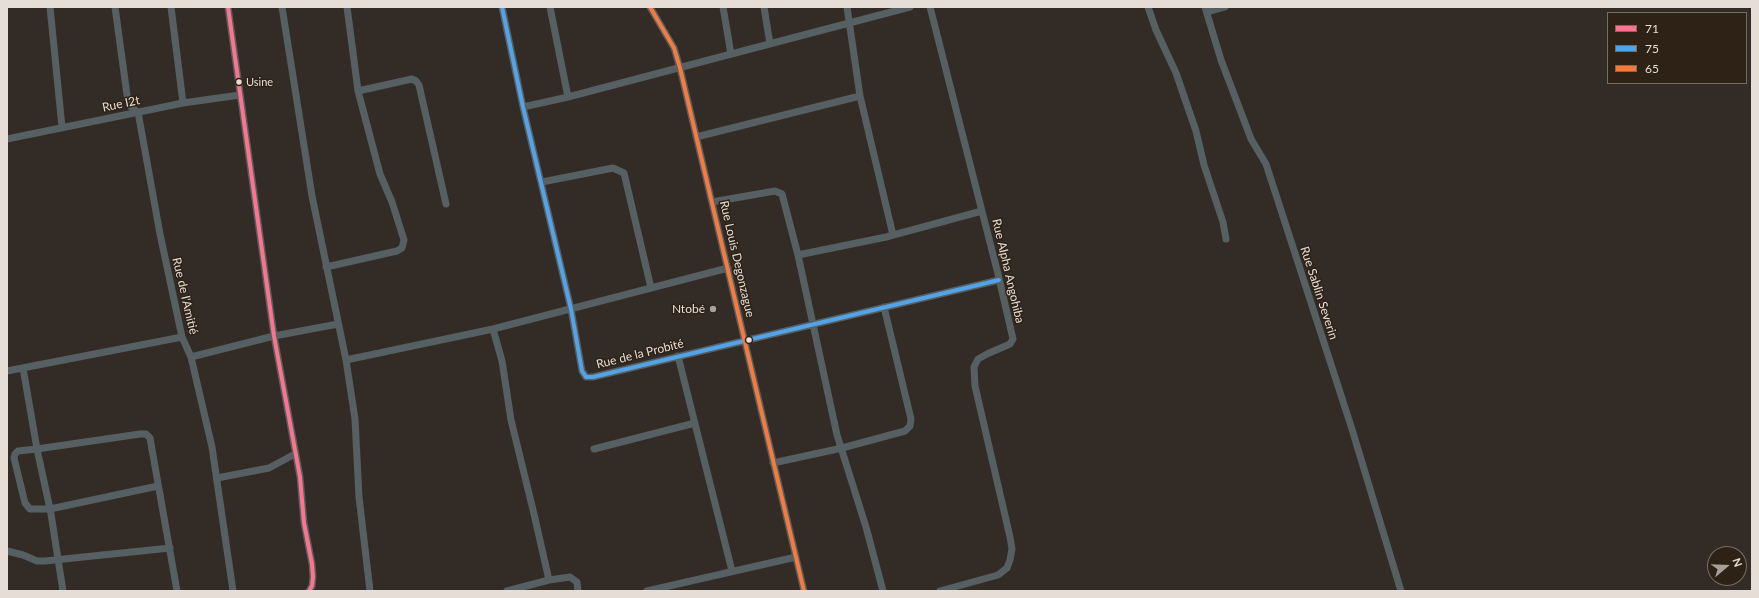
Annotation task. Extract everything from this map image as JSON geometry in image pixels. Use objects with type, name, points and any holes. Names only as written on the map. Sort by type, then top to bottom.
[{"type":"street","points":[[50,7],[62,127]]},
{"type":"street","name":"Rue de l'Amitié","points":[[115,7],[127,94],[131,107],[138,112],[160,234],[182,337],[191,357],[212,447],[233,591]]},
{"type":"street","points":[[171,7],[183,103]]},
{"type":"street","points":[[228,7],[274,336],[295,454],[304,524],[313,577],[312,586],[309,591]]},
{"type":"street","points":[[282,7],[312,196],[346,360],[355,419],[359,497],[370,591]]},
{"type":"street","points":[[326,267],[397,251],[402,248],[404,240],[392,202],[380,174],[358,91],[347,7]]},
{"type":"street","name":"Rue de la Probité","points":[[502,7],[523,107],[571,309],[582,371],[586,377],[593,377],[813,323],[999,280]]},
{"type":"street","points":[[550,7],[568,97]]},
{"type":"street","name":"Rue Louis Degonzague","points":[[650,7],[674,48],[680,68],[804,591]]},
{"type":"street","points":[[723,7],[731,54]]},
{"type":"street","points":[[764,7],[770,44]]},
{"type":"street","points":[[847,7],[860,96],[893,235]]},
{"type":"street","points":[[523,107],[568,97],[910,7]]},
{"type":"street","name":"Rue Alpha Angohiba","points":[[930,7],[1013,340],[1010,344],[978,359],[974,367],[974,375],[1010,537],[1012,549],[1010,560],[1007,568],[998,575],[940,591]]},
{"type":"street","points":[[1148,7],[1156,30],[1176,73],[1196,131],[1204,164],[1223,222],[1226,239]]},
{"type":"street","points":[[1206,10],[1225,7]]},
{"type":"street","name":"Rue Sablin Severin","points":[[1206,10],[1221,60],[1244,121],[1266,164],[1351,426],[1401,591]]},
{"type":"street","points":[[358,91],[412,79],[416,81],[419,85],[446,204]]},
{"type":"street","name":"Rue I2t","points":[[7,139],[183,103],[240,95]]},
{"type":"street","points":[[696,137],[860,96]]},
{"type":"street","points":[[542,182],[613,168],[624,173],[651,288]]},
{"type":"street","points":[[712,202],[775,191],[782,194],[798,255],[837,435],[866,527],[882,591]]},
{"type":"street","points":[[798,255],[893,235],[982,211]]},
{"type":"street","points":[[346,360],[493,328],[728,268]]},
{"type":"street","points":[[773,463],[842,448],[905,431],[910,426],[911,419],[884,307]]},
{"type":"street","points":[[191,357],[274,336],[338,324]]},
{"type":"street","points":[[493,328],[502,361],[511,420],[533,507],[549,580]]},
{"type":"street","points":[[7,371],[182,337]]},
{"type":"street","points":[[678,356],[732,571]]},
{"type":"street","points":[[23,368],[37,449],[50,509],[63,591]]},
{"type":"street","points":[[594,450],[695,423]]},
{"type":"street","points":[[158,486],[50,509],[30,509],[27,507],[14,454],[18,451],[146,434],[150,438],[177,591]]},
{"type":"street","points":[[217,478],[269,468],[295,454]]},
{"type":"street","points":[[7,551],[23,554],[37,561],[170,548]]},
{"type":"street","points":[[647,591],[796,557]]},
{"type":"street","points":[[507,591],[549,580],[570,577],[577,582],[578,591]]},
{"type":"transit line","name":"71","points":[[228,7],[274,336],[300,477],[304,523],[312,564],[313,577],[312,586],[309,591]]},
{"type":"transit line","name":"75","points":[[502,7],[523,107],[571,309],[582,371],[586,377],[593,377],[999,280]]},
{"type":"transit line","name":"65","points":[[650,7],[674,48],[680,68],[804,591]]},
{"type":"place","name":"Usine","points":[[239,82]]},
{"type":"place","name":"Ntobé","points":[[713,309]]}]
